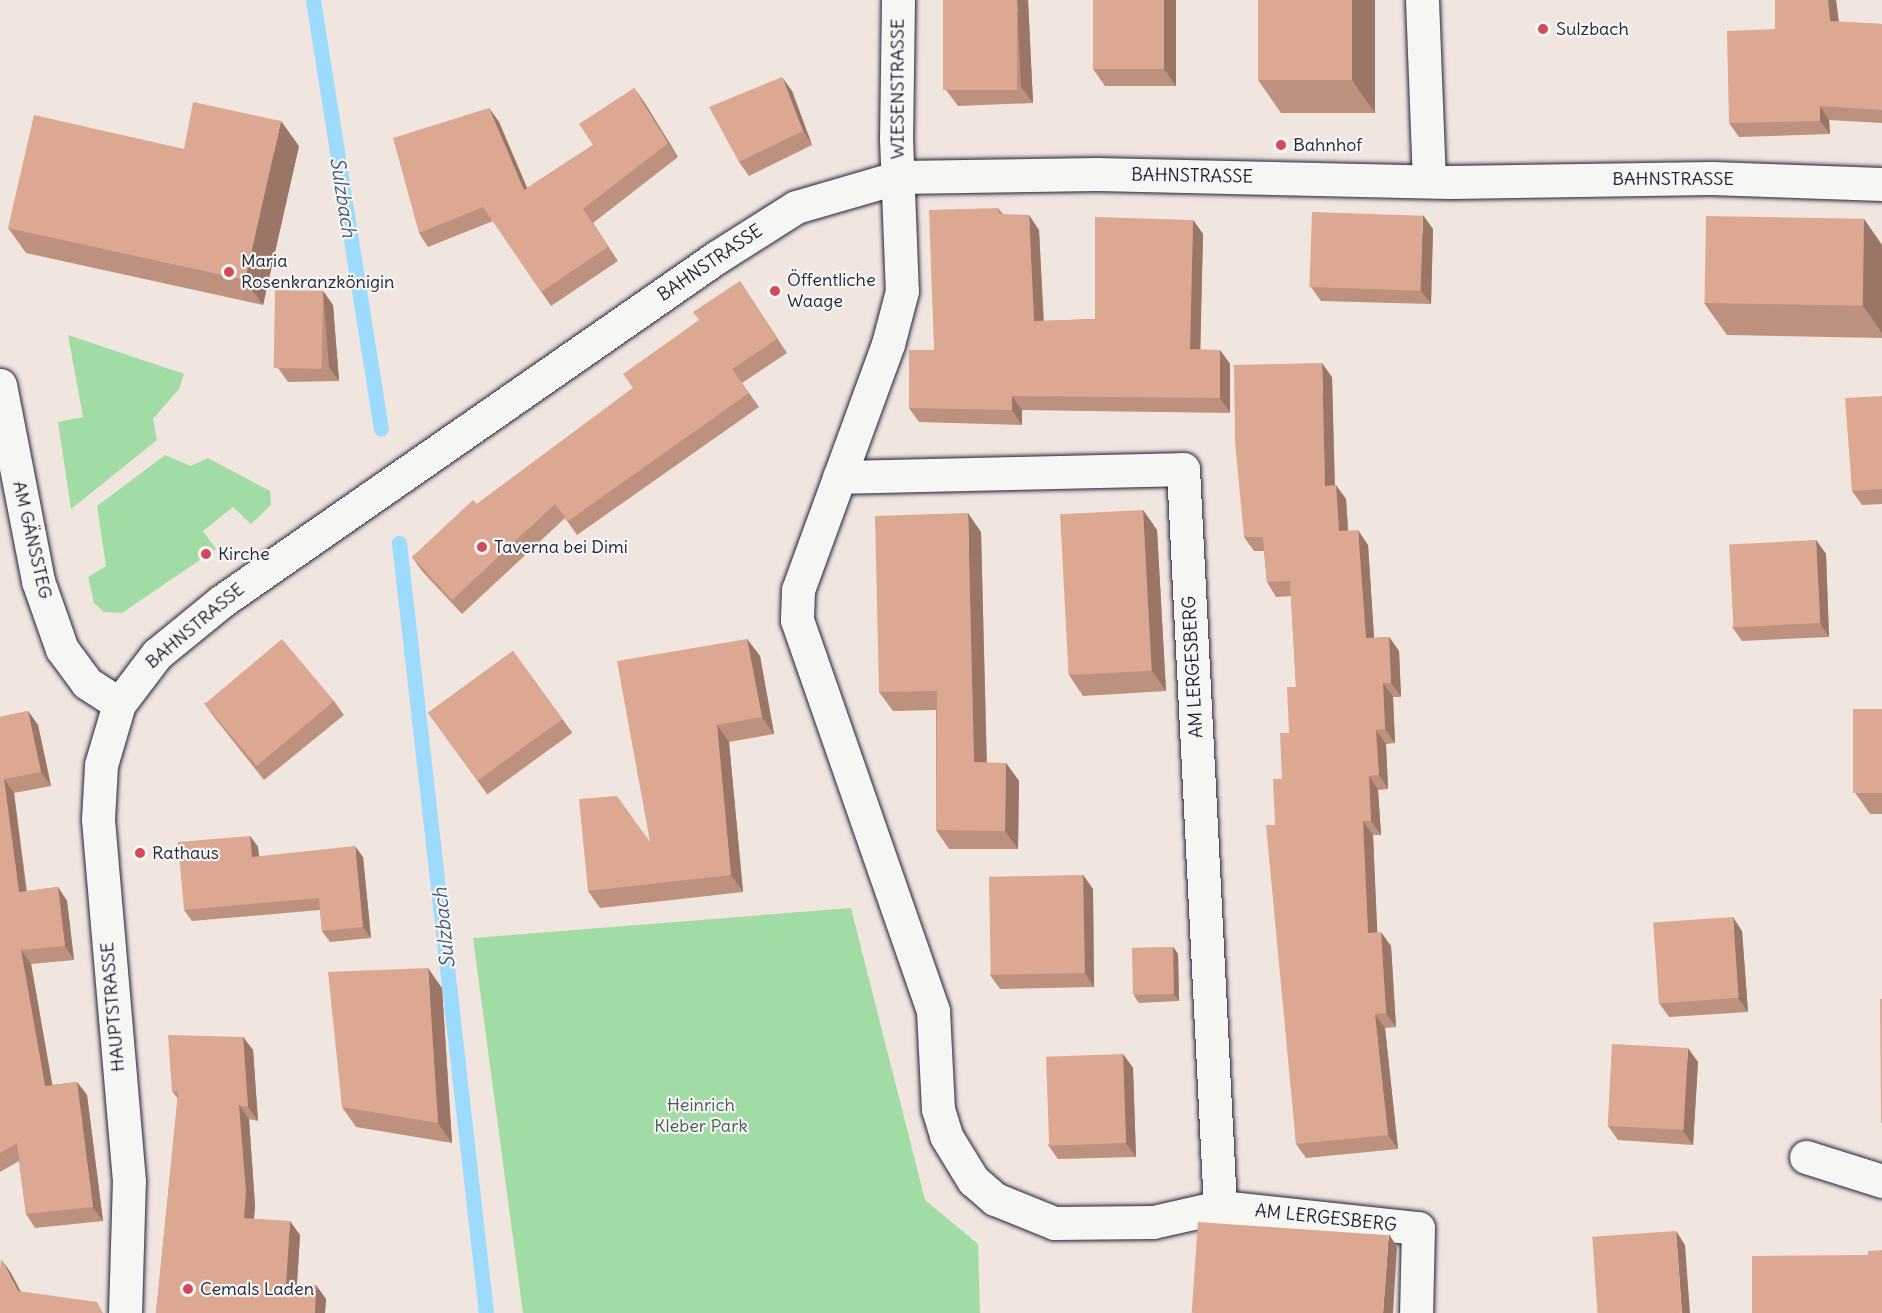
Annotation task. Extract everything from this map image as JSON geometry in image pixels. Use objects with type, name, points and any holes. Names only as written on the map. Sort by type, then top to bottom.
[{"type":"street","name":"WIESENSTRASSE","points":[[898,0],[899,177]]},
{"type":"street","points":[[1422,0],[1429,180]]},
{"type":"street","name":"BAHNSTRASSE","points":[[119,704],[157,654],[222,601],[717,256],[796,207],[899,177],[1097,174],[1429,180],[1711,178],[1882,184]]},
{"type":"street","name":"AM LERGESBERG","points":[[899,177],[902,291],[888,344],[798,590],[797,620],[933,1011],[938,1109],[946,1136],[973,1180],[995,1199],[1054,1223],[1153,1222],[1220,1207],[1418,1228],[1416,1313]]},
{"type":"street","name":"AM GÄNSSTEG","points":[[0,386],[38,581],[62,649],[87,683],[119,704]]},
{"type":"street","name":"AM LERGESBERG","points":[[839,477],[1183,469],[1220,1207]]},
{"type":"street","name":"HAUPTSTRASSE","points":[[119,704],[101,765],[98,819],[129,1181],[125,1313]]},
{"type":"street","points":[[1806,1157],[1882,1181]]},
{"type":"green space","points":[[68,335],[184,374],[179,389],[153,419],[157,440],[71,509],[58,422],[83,417]]},
{"type":"green space","points":[[165,455],[191,466],[208,458],[270,491],[271,505],[251,524],[233,507],[203,531],[216,549],[122,613],[104,612],[94,603],[88,577],[106,566],[97,506]]},
{"type":"green space","name":"Heinrich Kleber Park","points":[[851,908],[925,1200],[978,1244],[980,1313],[523,1313],[473,938]]},
{"type":"building","points":[[943,0],[1017,0],[1017,90],[943,90]]},
{"type":"building","points":[[1093,0],[1164,0],[1164,69],[1093,69]]},
{"type":"building","points":[[1258,0],[1352,0],[1352,80],[1258,80]]},
{"type":"building","points":[[1775,0],[1828,0],[1830,21],[1882,24],[1882,110],[1820,106],[1820,121],[1729,123],[1727,31],[1775,29]]},
{"type":"building","points":[[782,77],[803,131],[739,162],[709,107]]},
{"type":"building","points":[[634,88],[668,143],[583,209],[608,247],[541,292],[483,207],[419,233],[393,138],[489,108],[524,190],[593,145],[579,124]]},
{"type":"building","points":[[193,102],[281,121],[245,280],[8,228],[34,115],[184,149]]},
{"type":"building","points":[[998,208],[999,214],[1029,215],[1034,321],[1095,319],[1095,217],[1193,220],[1190,349],[1220,350],[1220,398],[1012,396],[1012,410],[909,408],[909,350],[934,350],[929,210]]},
{"type":"building","points":[[1312,212],[1423,216],[1420,291],[1309,287]]},
{"type":"building","points":[[1706,216],[1864,219],[1862,306],[1704,303]]},
{"type":"building","points":[[740,281],[777,339],[732,369],[749,393],[568,521],[555,504],[452,600],[412,557],[473,500],[477,504],[633,388],[623,374],[699,320],[693,312]]},
{"type":"building","points":[[275,290],[323,291],[322,369],[274,368]]},
{"type":"building","points":[[1322,363],[1325,486],[1336,485],[1339,531],[1358,530],[1366,638],[1389,637],[1391,683],[1383,683],[1385,729],[1376,730],[1379,775],[1369,776],[1371,821],[1363,821],[1368,933],[1381,932],[1386,1013],[1375,1014],[1388,1135],[1296,1144],[1266,825],[1275,825],[1273,779],[1282,779],[1280,733],[1289,733],[1287,687],[1296,687],[1290,581],[1267,582],[1263,537],[1244,537],[1235,442],[1234,365]]},
{"type":"building","points":[[1882,396],[1882,489],[1852,491],[1845,398]]},
{"type":"building","points":[[1143,510],[1151,671],[1069,675],[1060,514]]},
{"type":"building","points":[[968,513],[974,762],[1006,763],[1005,831],[936,830],[937,691],[879,692],[875,516]]},
{"type":"building","points":[[1816,540],[1820,623],[1733,627],[1729,545]]},
{"type":"building","points":[[282,639],[334,701],[257,766],[205,704]]},
{"type":"building","points":[[747,639],[762,717],[717,725],[731,875],[588,891],[579,799],[617,796],[650,842],[617,661]]},
{"type":"building","points":[[513,651],[562,719],[477,781],[428,713]]},
{"type":"building","points":[[1853,709],[1882,709],[1882,793],[1853,793]]},
{"type":"building","points":[[28,711],[41,772],[4,779],[19,892],[58,887],[65,946],[21,950],[45,1086],[77,1082],[93,1207],[26,1214],[17,1143],[0,1153],[0,717]]},
{"type":"building","points":[[250,836],[252,857],[355,846],[363,927],[322,931],[319,898],[184,910],[178,842]]},
{"type":"building","points":[[1083,875],[1085,973],[991,975],[989,877]]},
{"type":"building","points":[[1733,917],[1739,998],[1659,1003],[1653,923]]},
{"type":"building","points":[[1173,947],[1174,994],[1133,995],[1132,948]]},
{"type":"building","points":[[428,968],[438,1123],[342,1107],[328,972]]},
{"type":"building","points":[[1880,999],[1882,999],[1882,1123],[1881,1123]]},
{"type":"building","points":[[168,1035],[243,1037],[248,1107],[239,1105],[246,1192],[244,1218],[290,1221],[286,1284],[316,1285],[315,1313],[156,1313],[178,1092],[172,1091]]},
{"type":"building","points":[[1612,1044],[1688,1048],[1684,1130],[1608,1126]]},
{"type":"building","points":[[1123,1054],[1126,1143],[1049,1146],[1046,1057]]},
{"type":"building","points":[[1198,1222],[1389,1235],[1383,1313],[1192,1313]]},
{"type":"building","points":[[1676,1231],[1682,1313],[1598,1313],[1592,1237]]},
{"type":"building","points":[[1882,1250],[1882,1313],[1752,1313],[1752,1256],[1868,1255],[1868,1251]]},
{"type":"building","points":[[1,1259],[18,1291],[97,1302],[103,1313],[0,1313]]},
{"type":"waterway","name":"Sulzbach","points":[[313,0],[381,429]]},
{"type":"waterway","name":"Sulzbach","points":[[399,543],[486,1313]]},
{"type":"place","name":"Sulzbach","points":[[1543,29]]},
{"type":"place","name":"Bahnhof","points":[[1281,145]]},
{"type":"place","name":"Maria Rosenkranzkönigin","points":[[229,272]]},
{"type":"place","name":"Öffentliche Waage","points":[[775,291]]},
{"type":"place","name":"Taverna bei Dimi","points":[[482,547]]},
{"type":"place","name":"Kirche","points":[[206,554]]},
{"type":"place","name":"Rathaus","points":[[140,853]]},
{"type":"place","name":"Cemals Laden","points":[[188,1289]]}]
